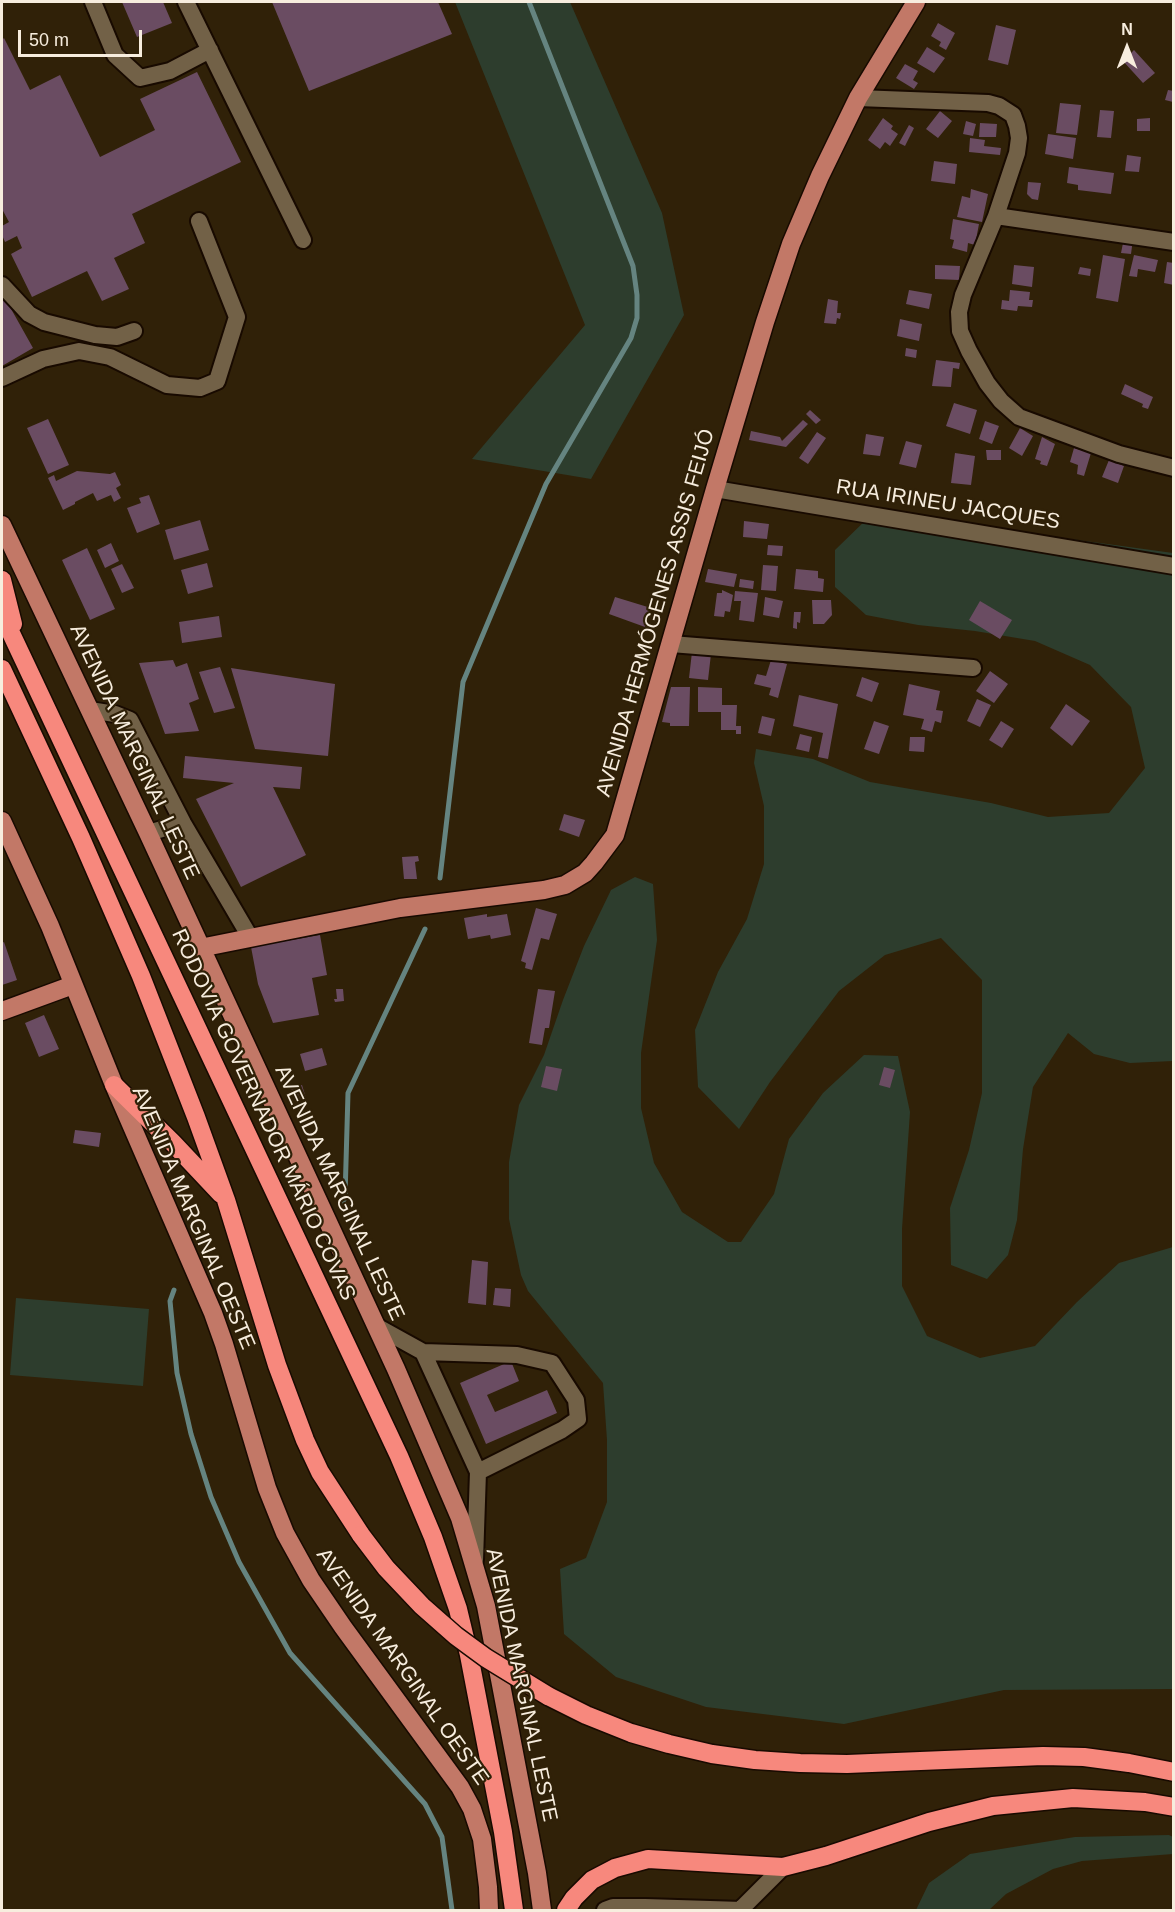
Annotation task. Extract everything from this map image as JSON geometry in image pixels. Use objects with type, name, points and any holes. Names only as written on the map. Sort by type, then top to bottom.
[{"type":"highway","points":[[2,580],[21,655]]},
{"type":"highway","name":"RODOVIA GOVERNADOR MÁRIO COVAS","points":[[2,614],[399,1456],[436,1546],[458,1609],[469,1655],[503,1832],[514,1911]]},
{"type":"highway","points":[[2,669],[118,921],[192,1107],[226,1200],[277,1365],[301,1431],[321,1472],[360,1536],[422,1606],[456,1636],[486,1658],[548,1696],[586,1715],[650,1738],[712,1754],[755,1760],[847,1764],[1054,1756],[1129,1763],[1173,1772]]},
{"type":"highway","points":[[114,1085],[173,1143],[226,1200]]},
{"type":"highway","points":[[566,1911],[574,1898],[592,1880],[615,1868],[648,1859],[783,1867],[826,1856],[929,1822],[993,1806],[1072,1798],[1145,1802],[1173,1807]]},
{"type":"main road","name":"AVENIDA HERMÓGENES ASSIS FEIJÓ","points":[[200,948],[400,908],[543,890],[565,885],[585,873],[615,835],[715,489],[791,244],[820,176],[858,98],[916,2]]},
{"type":"main road","name":"AVENIDA MARGINAL LESTE","points":[[2,525],[148,833],[376,1326],[460,1518],[475,1564],[494,1649],[537,1873],[542,1911]]},
{"type":"main road","name":"AVENIDA MARGINAL OESTE","points":[[3,827],[50,926],[114,1085],[213,1314],[267,1488],[285,1533],[311,1580],[460,1787],[472,1809],[482,1839],[489,1911]]},
{"type":"main road","points":[[2,1011],[73,985]]},
{"type":"street","points":[[93,2],[114,56],[140,78],[170,71],[210,50]]},
{"type":"street","points":[[186,2],[303,240]]},
{"type":"street","points":[[858,98],[988,103],[999,106],[1013,115],[1019,138],[1017,153],[996,216],[963,295],[959,312],[960,331],[969,351],[987,383],[1001,401],[1019,417],[1119,454],[1173,468]]},
{"type":"street","points":[[996,216],[1173,242]]},
{"type":"street","points":[[2,378],[43,359],[79,351],[110,357],[167,385],[200,388],[217,381],[237,317],[199,221]]},
{"type":"street","points":[[2,285],[29,314],[44,322],[95,335],[117,337],[134,331]]},
{"type":"street","name":"RUA IRINEU JACQUES","points":[[715,489],[1173,566]]},
{"type":"street","points":[[671,644],[973,668]]},
{"type":"street","points":[[90,710],[114,714],[130,720],[183,823],[250,937]]},
{"type":"street","points":[[148,833],[183,823]]},
{"type":"street","points":[[376,1326],[423,1352],[517,1354],[552,1363],[576,1400],[578,1419],[562,1430],[478,1472]]},
{"type":"street","points":[[423,1352],[478,1472],[475,1564]]},
{"type":"street","points":[[605,1911],[613,1908],[645,1907],[742,1910],[783,1867]]},
{"type":"green space","points":[[455,2],[570,2],[662,213],[684,315],[591,479],[472,459],[585,325]]},
{"type":"green space","points":[[870,516],[925,519],[1173,553],[1173,1061],[1130,1063],[1094,1054],[1068,1033],[1033,1087],[1023,1149],[1017,1220],[1008,1255],[987,1279],[951,1265],[950,1208],[969,1150],[982,1093],[982,980],[941,938],[885,955],[839,991],[770,1082],[739,1129],[698,1087],[695,1030],[718,972],[747,919],[764,864],[764,806],[754,763],[756,749],[813,759],[870,782],[991,803],[1048,817],[1109,813],[1145,768],[1131,707],[1090,665],[1035,641],[918,625],[866,615],[835,587],[835,550]]},
{"type":"green space","points":[[635,877],[653,884],[657,940],[641,1053],[641,1108],[654,1163],[682,1212],[728,1242],[741,1242],[774,1194],[789,1139],[823,1093],[864,1055],[898,1056],[910,1112],[902,1229],[902,1286],[927,1336],[980,1358],[1035,1346],[1119,1263],[1173,1247],[1173,1689],[1004,1690],[844,1724],[706,1707],[616,1677],[564,1634],[560,1569],[586,1558],[607,1502],[607,1440],[603,1383],[528,1291],[521,1275],[509,1219],[509,1162],[519,1105],[544,1055],[584,946],[611,890]]},
{"type":"green space","points":[[16,1298],[149,1309],[143,1386],[10,1375]]},
{"type":"green space","points":[[1169,1835],[1173,1837],[1173,1854],[1082,1861],[1053,1869],[1006,1894],[989,1910],[916,1910],[929,1883],[970,1854],[1075,1837]]},
{"type":"building","points":[[122,2],[163,2],[172,23],[137,37]]},
{"type":"building","points":[[272,2],[438,2],[452,34],[309,91]]},
{"type":"building","points":[[938,23],[955,33],[946,50],[939,46],[941,42],[931,36]]},
{"type":"building","points":[[996,25],[1016,30],[1008,65],[988,60]]},
{"type":"building","points":[[4,38],[30,90],[60,75],[100,157],[155,130],[140,99],[197,72],[241,162],[132,214],[145,243],[114,258],[129,289],[102,301],[87,271],[32,297],[11,254],[22,248],[17,236],[5,242],[2,235],[2,226],[9,222],[2,209],[2,40]]},
{"type":"building","points":[[927,47],[945,58],[934,73],[917,63]]},
{"type":"building","points":[[1134,50],[1155,73],[1143,83],[1123,61]]},
{"type":"building","points":[[905,64],[918,71],[913,80],[918,83],[914,89],[896,78]]},
{"type":"building","points":[[1168,90],[1174,91],[1173,102],[1165,100]]},
{"type":"building","points":[[1060,103],[1081,105],[1077,135],[1056,133]]},
{"type":"building","points":[[1100,110],[1114,111],[1111,138],[1097,137]]},
{"type":"building","points":[[940,111],[952,121],[938,138],[926,129]]},
{"type":"building","points":[[883,118],[893,126],[891,129],[898,134],[890,146],[885,142],[880,149],[868,140]]},
{"type":"building","points":[[1150,118],[1150,131],[1137,131],[1137,119]]},
{"type":"building","points":[[966,121],[976,124],[973,136],[963,134]]},
{"type":"building","points":[[980,123],[997,124],[996,137],[979,137]]},
{"type":"building","points":[[909,125],[914,128],[905,146],[899,143]]},
{"type":"building","points":[[1048,134],[1076,138],[1073,159],[1045,154]]},
{"type":"building","points":[[970,138],[985,140],[984,146],[1001,148],[1000,155],[969,152]]},
{"type":"building","points":[[1127,155],[1141,157],[1139,172],[1125,171]]},
{"type":"building","points":[[934,161],[957,164],[955,184],[931,181]]},
{"type":"building","points":[[1069,167],[1114,173],[1111,194],[1078,190],[1078,185],[1067,183]]},
{"type":"building","points":[[1028,182],[1041,183],[1038,200],[1032,199],[1027,194]]},
{"type":"building","points":[[971,189],[988,194],[982,222],[957,217],[962,196],[970,198]]},
{"type":"building","points":[[953,219],[979,224],[975,245],[968,243],[967,252],[952,248],[954,240],[950,239]]},
{"type":"building","points":[[1124,238],[1133,239],[1131,254],[1121,253]]},
{"type":"building","points":[[1103,255],[1125,259],[1118,302],[1096,298]]},
{"type":"building","points":[[1134,255],[1158,260],[1155,272],[1138,269],[1137,277],[1129,276]]},
{"type":"building","points":[[1167,262],[1174,263],[1174,285],[1164,283]]},
{"type":"building","points":[[935,265],[960,266],[959,280],[935,279]]},
{"type":"building","points":[[1014,265],[1034,267],[1032,287],[1012,284]]},
{"type":"building","points":[[1080,267],[1091,269],[1090,276],[1078,274]]},
{"type":"building","points":[[909,290],[932,294],[929,309],[906,304]]},
{"type":"building","points":[[1010,290],[1030,292],[1029,300],[1033,300],[1032,307],[1018,306],[1017,311],[1001,309],[1002,300],[1009,301]]},
{"type":"building","points":[[2,294],[12,306],[10,307],[33,348],[2,366]]},
{"type":"building","points":[[828,299],[838,301],[837,313],[841,313],[836,324],[824,323]]},
{"type":"building","points":[[900,319],[922,324],[919,341],[897,336]]},
{"type":"building","points":[[906,348],[917,350],[916,358],[905,356]]},
{"type":"building","points":[[936,360],[960,363],[959,369],[953,368],[951,387],[932,386]]},
{"type":"building","points":[[1125,384],[1153,397],[1148,409],[1142,407],[1143,404],[1121,394]]},
{"type":"building","points":[[954,403],[977,410],[970,434],[946,426]]},
{"type":"building","points":[[810,410],[821,420],[816,424],[806,414]]},
{"type":"building","points":[[48,419],[69,465],[48,474],[27,428]]},
{"type":"building","points":[[803,420],[808,424],[786,447],[749,440],[751,431],[780,437],[782,441]]},
{"type":"building","points":[[985,421],[999,426],[992,444],[979,439]]},
{"type":"building","points":[[1020,428],[1033,436],[1022,456],[1009,448]]},
{"type":"building","points":[[817,432],[826,438],[808,464],[799,458]]},
{"type":"building","points":[[866,434],[884,437],[880,456],[863,454]]},
{"type":"building","points":[[1042,437],[1055,444],[1047,466],[1035,459]]},
{"type":"building","points":[[906,441],[922,445],[916,468],[899,464]]},
{"type":"building","points":[[1074,448],[1091,453],[1084,476],[1077,474],[1078,465],[1070,462]]},
{"type":"building","points":[[986,450],[1001,450],[1001,460],[987,460]]},
{"type":"building","points":[[955,453],[975,456],[971,485],[951,483]]},
{"type":"building","points":[[1109,460],[1124,466],[1118,483],[1102,477]]},
{"type":"building","points":[[77,471],[110,474],[115,472],[121,485],[116,488],[121,498],[114,502],[111,495],[97,501],[93,493],[63,510],[48,478],[54,475],[56,481]]},
{"type":"building","points":[[149,495],[160,524],[137,533],[127,508],[141,503],[139,498]]},
{"type":"building","points":[[200,520],[209,550],[174,560],[165,530]]},
{"type":"building","points":[[744,521],[769,524],[767,539],[743,537]]},
{"type":"building","points":[[111,543],[119,561],[105,568],[97,550]]},
{"type":"building","points":[[768,545],[783,546],[782,556],[767,555]]},
{"type":"building","points":[[87,548],[115,609],[90,620],[62,560]]},
{"type":"building","points":[[207,563],[213,587],[188,594],[181,570]]},
{"type":"building","points":[[122,564],[134,588],[122,593],[111,569]]},
{"type":"building","points":[[763,565],[778,566],[776,591],[761,590]]},
{"type":"building","points":[[708,569],[737,574],[734,587],[705,582]]},
{"type":"building","points":[[796,569],[818,571],[818,578],[824,579],[823,592],[794,589]]},
{"type":"building","points":[[740,579],[754,581],[753,589],[739,587]]},
{"type":"building","points":[[722,590],[733,595],[730,612],[725,611],[724,617],[714,616],[717,593],[722,593]]},
{"type":"building","points":[[735,591],[758,593],[754,622],[739,620],[741,601],[734,601]]},
{"type":"building","points":[[615,597],[651,608],[645,627],[609,614]]},
{"type":"building","points":[[765,597],[783,601],[779,618],[763,615]]},
{"type":"building","points":[[812,600],[831,600],[832,615],[824,624],[813,624]]},
{"type":"building","points":[[980,601],[1012,620],[1000,639],[969,620]]},
{"type":"building","points":[[794,612],[801,612],[797,629],[793,628]]},
{"type":"building","points":[[219,616],[222,637],[182,643],[179,622]]},
{"type":"building","points":[[692,652],[711,654],[708,680],[689,678]]},
{"type":"building","points":[[173,660],[176,667],[187,663],[199,699],[189,703],[199,731],[165,734],[139,663]]},
{"type":"building","points":[[771,660],[787,664],[778,698],[769,695],[771,688],[754,684],[757,674],[766,676]]},
{"type":"building","points":[[220,667],[235,708],[214,713],[199,672]]},
{"type":"building","points":[[231,668],[335,684],[328,756],[255,749]]},
{"type":"building","points":[[990,671],[1008,684],[994,703],[976,691]]},
{"type":"building","points":[[862,677],[879,683],[872,702],[856,696]]},
{"type":"building","points":[[909,684],[940,691],[936,710],[943,711],[941,723],[935,721],[932,732],[921,729],[924,719],[903,715]]},
{"type":"building","points":[[671,687],[690,687],[689,726],[670,726],[670,723],[662,722]]},
{"type":"building","points":[[698,687],[722,688],[722,705],[737,705],[736,726],[741,726],[741,734],[736,734],[736,730],[721,730],[721,712],[698,712]]},
{"type":"building","points":[[799,695],[838,704],[828,759],[818,757],[823,733],[793,726]]},
{"type":"building","points":[[977,699],[991,705],[980,727],[967,721]]},
{"type":"building","points":[[1066,704],[1090,721],[1072,746],[1050,728]]},
{"type":"building","points":[[762,716],[775,719],[771,736],[758,733]]},
{"type":"building","points":[[874,721],[889,726],[879,754],[864,749]]},
{"type":"building","points":[[1001,721],[1014,729],[1002,748],[989,740]]},
{"type":"building","points":[[800,734],[812,737],[809,752],[796,749]]},
{"type":"building","points":[[910,737],[925,737],[924,752],[909,751]]},
{"type":"building","points":[[185,756],[302,767],[300,789],[273,787],[306,855],[241,887],[196,799],[234,783],[183,778]]},
{"type":"building","points":[[564,814],[585,820],[579,837],[559,830]]},
{"type":"building","points":[[418,856],[419,861],[415,862],[417,879],[404,879],[402,857]]},
{"type":"building","points":[[536,908],[557,914],[549,940],[541,938],[532,970],[525,968],[526,963],[521,961]]},
{"type":"building","points":[[487,914],[487,917],[507,914],[511,935],[491,939],[490,935],[468,939],[464,918]]},
{"type":"building","points":[[320,935],[327,975],[312,978],[319,1015],[273,1023],[258,984],[251,947]]},
{"type":"building","points":[[4,942],[17,980],[2,985],[2,943]]},
{"type":"building","points":[[336,989],[343,989],[344,1001],[335,1002]]},
{"type":"building","points":[[538,989],[555,991],[549,1028],[545,1028],[542,1045],[529,1043]]},
{"type":"building","points":[[44,1015],[59,1049],[39,1057],[25,1023]]},
{"type":"building","points":[[322,1048],[327,1065],[305,1071],[300,1054]]},
{"type":"building","points":[[546,1066],[562,1069],[557,1091],[541,1087]]},
{"type":"building","points":[[884,1067],[895,1070],[890,1088],[879,1085]]},
{"type":"building","points":[[302,1085],[306,1098],[295,1101],[291,1088]]},
{"type":"building","points":[[75,1130],[101,1133],[99,1147],[73,1143]]},
{"type":"building","points":[[472,1260],[488,1262],[486,1305],[468,1303]]},
{"type":"building","points":[[495,1288],[511,1289],[510,1307],[493,1305]]},
{"type":"building","points":[[511,1361],[519,1381],[487,1395],[495,1412],[547,1390],[557,1413],[486,1444],[460,1383]]},
{"type":"waterway","points":[[440,878],[463,682],[546,484],[631,338],[637,318],[633,266],[529,2]]},
{"type":"waterway","points":[[341,1208],[345,1197],[348,1093],[425,929]]},
{"type":"waterway","points":[[174,1290],[170,1301],[177,1373],[191,1434],[211,1497],[239,1562],[290,1653],[425,1804],[442,1837],[452,1910]]}]
